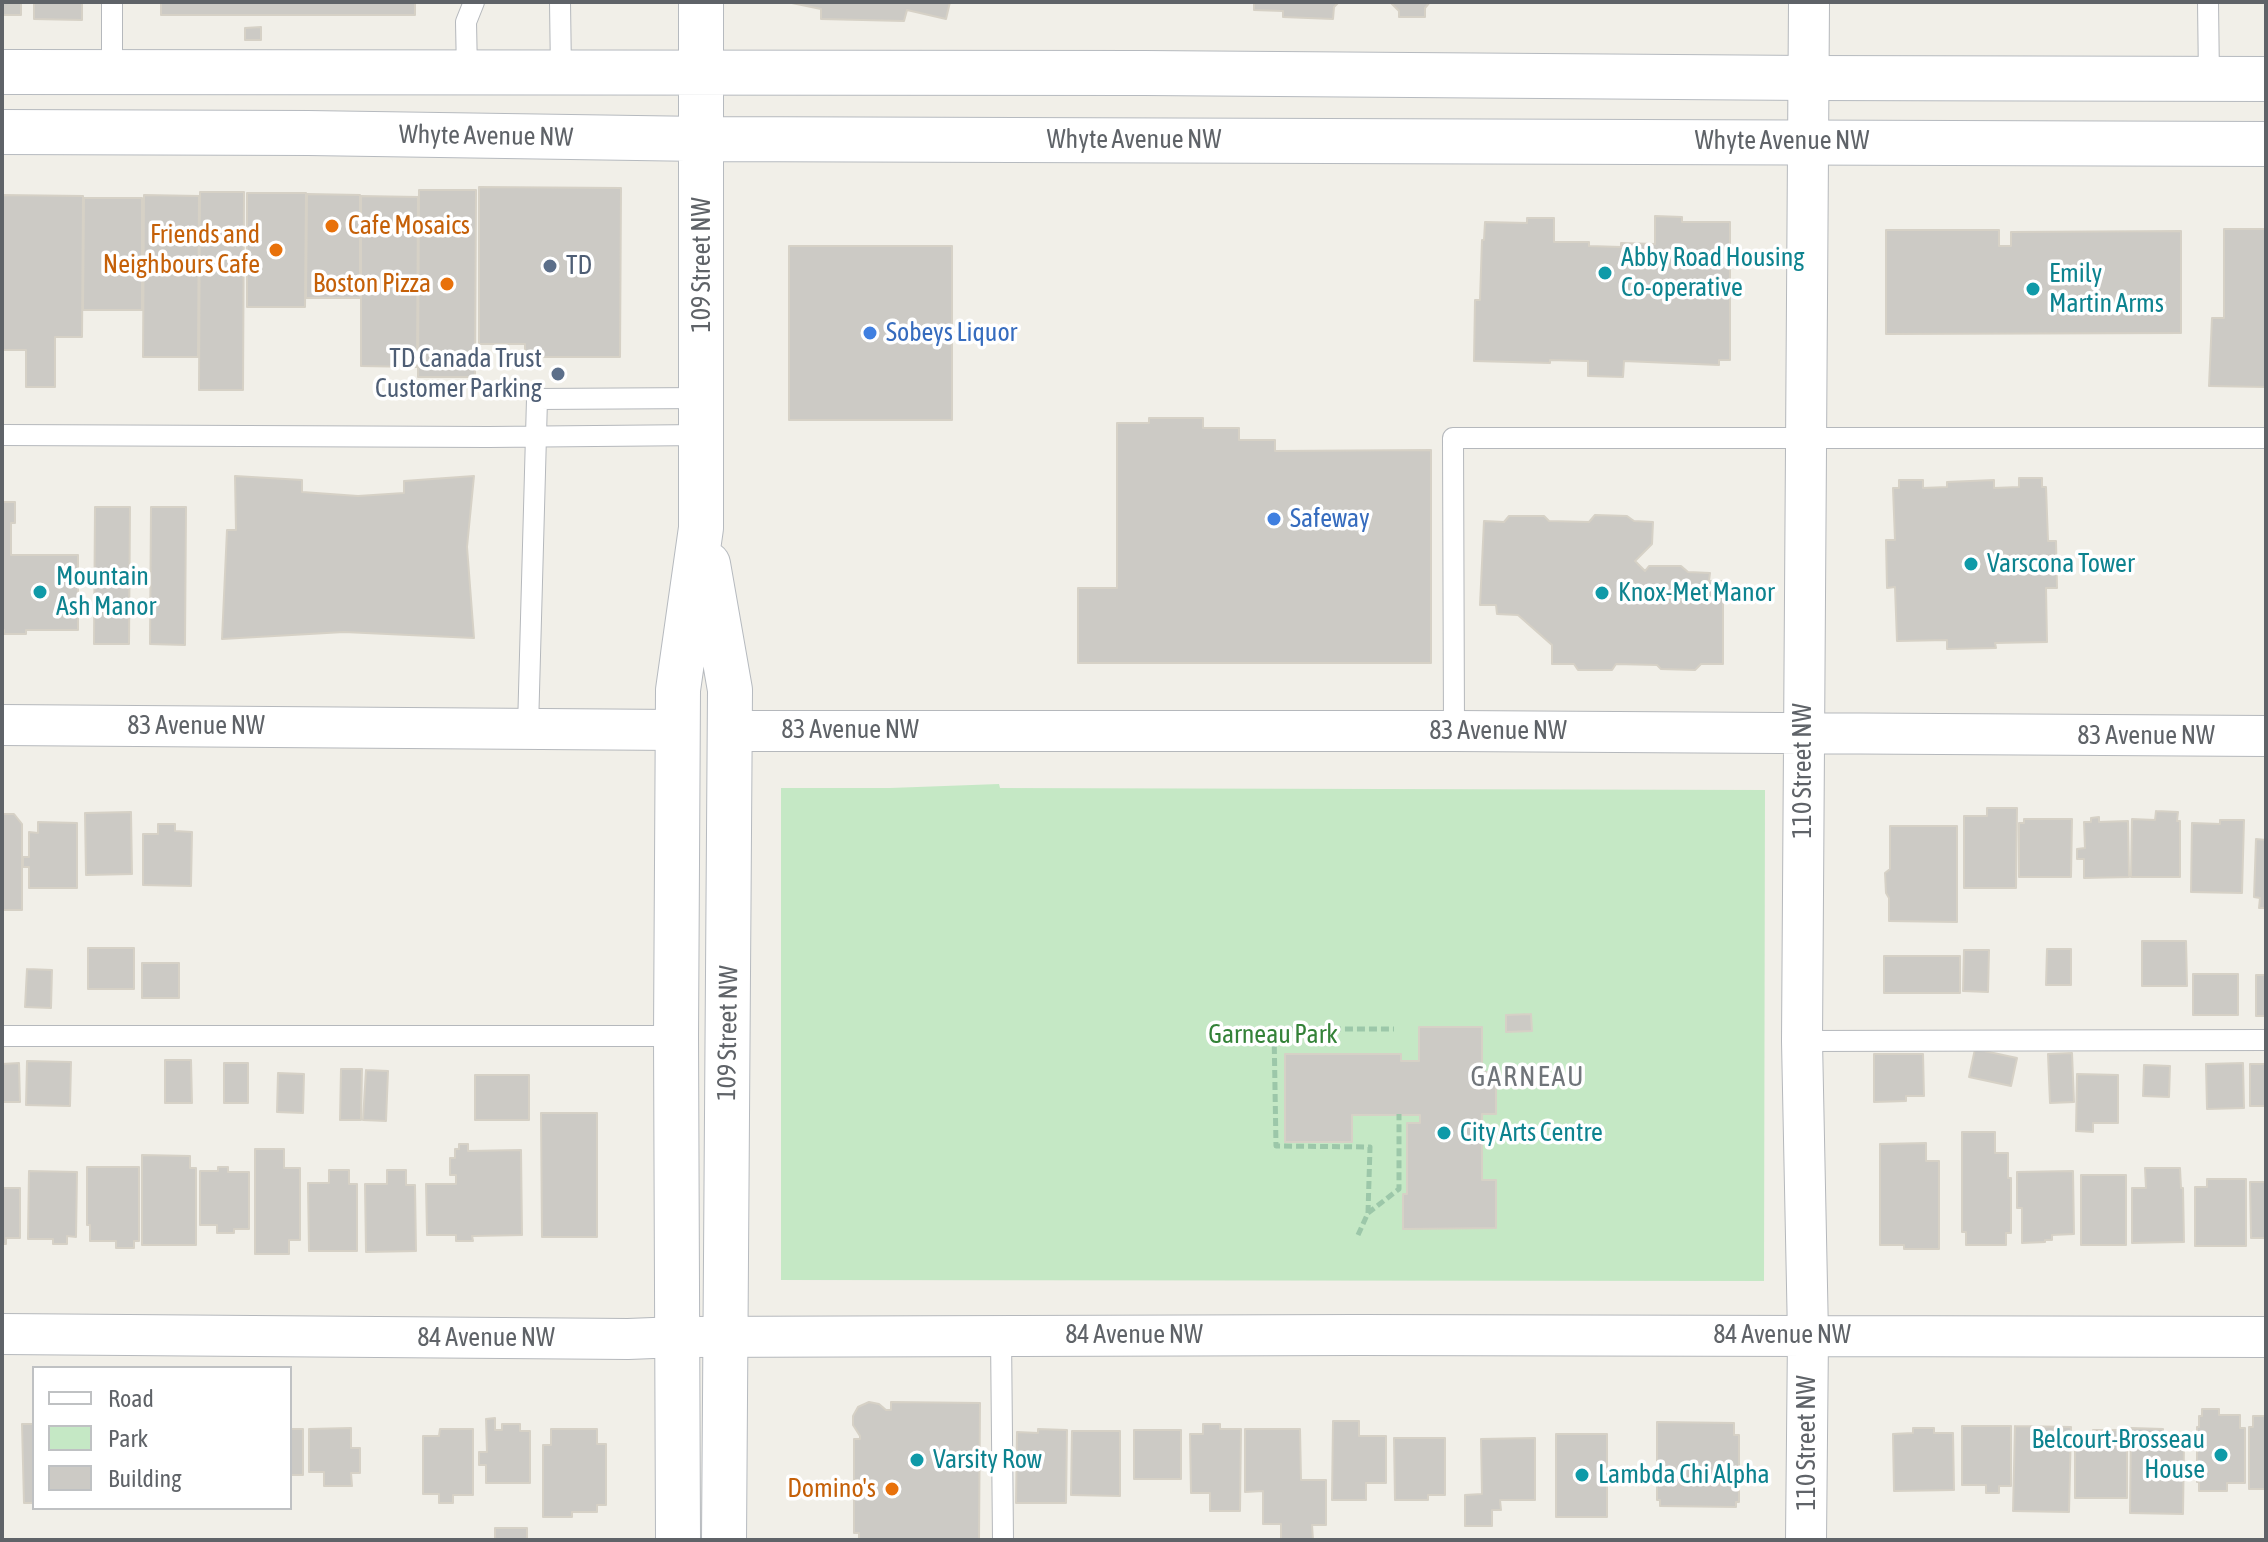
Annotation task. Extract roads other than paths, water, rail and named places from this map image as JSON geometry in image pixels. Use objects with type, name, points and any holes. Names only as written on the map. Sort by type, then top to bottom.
[{"type":"main road","name":"109 Street NW","points":[[678,1540],[677,730],[678,690],[701,528],[701,2]]},
{"type":"main road","points":[[2,72],[1145,73],[2266,79]]},
{"type":"main road","name":"Whyte Avenue NW","points":[[2,132],[702,139],[2266,144]]},
{"type":"main road","name":"109 Street NW","points":[[701,528],[730,690],[724,1540]]},
{"type":"street","name":"110 Street NW","points":[[1806,1540],[1808,1335],[1802,1041],[1809,2]]},
{"type":"street","name":"83 Avenue NW","points":[[2,725],[677,730]]},
{"type":"street","name":"83 Avenue NW","points":[[730,731],[2266,736]]},
{"type":"street","name":"84 Avenue NW","points":[[2,1334],[612,1339],[1001,1335],[2266,1337]]},
{"type":"lane","points":[[112,2],[112,72]]},
{"type":"lane","points":[[467,72],[466,22],[474,2]]},
{"type":"lane","points":[[560,2],[561,73]]},
{"type":"lane","points":[[2208,2],[2209,79]]},
{"type":"lane","points":[[528,728],[537,399],[703,417]]},
{"type":"lane","points":[[2,435],[537,437],[703,417]]},
{"type":"lane","points":[[1454,731],[1453,438],[2266,438]]},
{"type":"lane","points":[[2,1036],[676,1036]]},
{"type":"lane","points":[[1802,1041],[2266,1040]]},
{"type":"lane","points":[[1001,1335],[1003,1540]]},
{"type":"place","name":"Cafe Mosaics","points":[[332,226]]},
{"type":"place","name":"Friends and Neighbours Cafe","points":[[276,250]]},
{"type":"place","name":"TD","points":[[550,266]]},
{"type":"place","name":"Abby Road Housing Co-operative","points":[[1605,273]]},
{"type":"place","name":"Boston Pizza","points":[[447,284]]},
{"type":"place","name":"Emily Martin Arms","points":[[2033,289]]},
{"type":"place","name":"Sobeys Liquor","points":[[870,333]]},
{"type":"place","name":"TD Canada Trust Customer Parking","points":[[558,374]]},
{"type":"place","name":"Safeway","points":[[1274,519]]},
{"type":"place","name":"Varscona Tower","points":[[1971,564]]},
{"type":"place","name":"Mountain Ash Manor","points":[[40,592]]},
{"type":"place","name":"Knox-Met Manor","points":[[1602,593]]},
{"type":"place","name":"City Arts Centre","points":[[1444,1133]]},
{"type":"place","name":"Belcourt-Brosseau House","points":[[2221,1455]]},
{"type":"place","name":"Varsity Row","points":[[917,1460]]},
{"type":"place","name":"Lambda Chi Alpha","points":[[1582,1475]]},
{"type":"place","name":"Domino's","points":[[892,1489]]},
{"type":"district","name":"GARNEAU","points":[[1528,1077]]},
{"type":"park label","name":"Garneau Park","points":[[1273,1035]]}]
